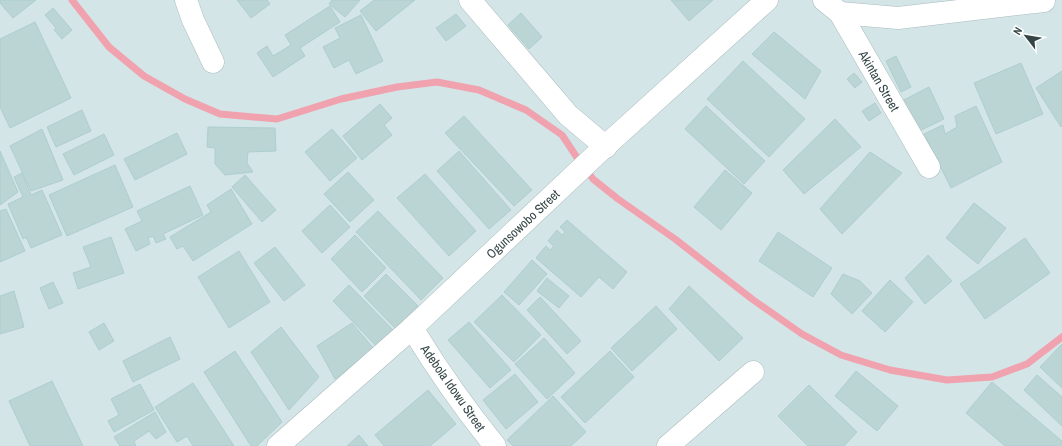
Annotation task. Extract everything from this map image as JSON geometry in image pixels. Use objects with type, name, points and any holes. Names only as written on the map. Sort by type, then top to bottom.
[{"type":"street","points":[[186,0],[193,20],[213,62]]},
{"type":"street","points":[[470,0],[568,115],[604,148]]},
{"type":"street","name":"Ogunsowobo Street","points":[[278,446],[412,328],[604,148],[767,0]]},
{"type":"street","points":[[832,7],[898,18],[1044,1]]},
{"type":"street","name":"Akintan Street","points":[[832,7],[929,167]]},
{"type":"street","name":"Adebola Idowu Street","points":[[412,328],[434,364],[477,424],[495,446]]},
{"type":"street","points":[[668,446],[753,372]]},
{"type":"shaded area","points":[[0,0],[1062,0],[1062,446],[0,446]]},
{"type":"building","points":[[0,0],[36,0],[13,18],[0,3]]},
{"type":"building","points":[[237,0],[267,0],[270,4],[251,18]]},
{"type":"building","points":[[332,0],[360,0],[345,17],[329,4]]},
{"type":"building","points":[[374,0],[415,0],[376,31],[360,11]]},
{"type":"building","points":[[671,0],[713,0],[689,21]]},
{"type":"building","points":[[330,6],[340,22],[300,48],[305,56],[273,77],[257,53],[267,46],[273,56],[291,45],[285,35]]},
{"type":"building","points":[[53,8],[72,30],[62,39],[54,30],[56,28],[45,15]]},
{"type":"building","points":[[521,13],[542,37],[529,49],[508,25]]},
{"type":"building","points":[[456,14],[466,26],[446,41],[436,28]]},
{"type":"building","points":[[361,15],[383,61],[356,74],[349,60],[334,68],[323,47],[340,38],[335,28]]},
{"type":"building","points":[[35,22],[71,98],[10,128],[0,107],[0,39]]},
{"type":"building","points":[[774,32],[821,71],[805,99],[752,54]]},
{"type":"building","points":[[896,56],[911,87],[901,92],[886,61]]},
{"type":"building","points":[[743,61],[805,119],[769,157],[707,99]]},
{"type":"building","points":[[1021,63],[1043,114],[996,134],[974,83]]},
{"type":"building","points":[[1062,71],[1062,126],[1061,127],[1036,88]]},
{"type":"building","points":[[854,73],[862,82],[855,88],[847,79]]},
{"type":"building","points":[[929,87],[944,119],[915,133],[900,102]]},
{"type":"building","points":[[875,103],[881,113],[869,121],[862,111]]},
{"type":"building","points":[[380,104],[392,118],[384,125],[392,135],[362,160],[343,136]]},
{"type":"building","points":[[706,106],[765,161],[744,184],[685,129]]},
{"type":"building","points":[[976,106],[1002,162],[951,188],[924,134],[943,125],[945,134],[957,127],[955,116]]},
{"type":"building","points":[[82,110],[91,131],[56,147],[47,127]]},
{"type":"building","points":[[464,116],[532,190],[514,206],[445,133]]},
{"type":"building","points":[[835,119],[861,147],[804,194],[783,170]]},
{"type":"building","points":[[208,127],[275,128],[276,151],[248,152],[247,163],[253,172],[225,175],[215,164],[215,148],[207,147]]},
{"type":"building","points":[[42,129],[63,180],[31,191],[10,146]]},
{"type":"building","points":[[332,129],[357,158],[330,181],[305,152]]},
{"type":"building","points":[[177,133],[187,154],[135,180],[124,159]]},
{"type":"building","points":[[104,134],[114,155],[74,175],[63,154]]},
{"type":"building","points":[[0,151],[18,192],[0,205]]},
{"type":"building","points":[[459,151],[511,210],[489,229],[437,171]]},
{"type":"building","points":[[870,152],[902,173],[842,234],[820,209]]},
{"type":"building","points":[[115,165],[133,207],[67,236],[49,195]]},
{"type":"building","points":[[725,170],[752,193],[721,230],[694,207]]},
{"type":"building","points":[[348,172],[374,200],[350,222],[324,194]]},
{"type":"building","points":[[22,173],[31,195],[42,190],[62,235],[31,248],[26,237],[23,239],[8,204],[23,197],[14,177]]},
{"type":"building","points":[[425,174],[476,231],[449,256],[397,198]]},
{"type":"building","points":[[245,175],[276,210],[262,222],[232,187]]},
{"type":"building","points":[[190,186],[203,215],[163,234],[166,239],[156,243],[153,236],[148,238],[150,244],[136,251],[125,229],[142,221],[137,211]]},
{"type":"building","points":[[231,189],[252,224],[193,261],[183,246],[177,249],[170,237],[211,212],[207,205]]},
{"type":"building","points":[[974,203],[1006,228],[978,264],[946,238]]},
{"type":"building","points":[[330,205],[350,227],[322,253],[302,231]]},
{"type":"building","points":[[6,209],[25,251],[0,262],[0,211]]},
{"type":"building","points":[[378,211],[443,278],[421,300],[356,232]]},
{"type":"building","points":[[567,220],[627,272],[613,289],[599,277],[581,297],[536,258],[546,246],[550,250],[554,246],[548,241],[557,230],[562,235],[565,232],[560,227]]},
{"type":"building","points":[[778,232],[832,268],[813,297],[759,261]]},
{"type":"building","points":[[355,235],[386,268],[362,292],[331,259]]},
{"type":"building","points":[[111,237],[124,273],[78,289],[73,273],[91,267],[83,247]]},
{"type":"building","points":[[1025,238],[1050,273],[985,319],[960,284]]},
{"type":"building","points":[[275,247],[305,285],[284,301],[254,263]]},
{"type":"building","points":[[239,251],[270,302],[229,328],[198,277]]},
{"type":"building","points":[[928,255],[952,281],[925,304],[905,278]]},
{"type":"building","points":[[532,260],[547,274],[519,305],[504,292]]},
{"type":"building","points":[[386,274],[418,306],[395,328],[364,296]]},
{"type":"building","points":[[843,274],[860,281],[872,293],[852,314],[831,294]]},
{"type":"building","points":[[547,278],[569,296],[559,308],[537,291]]},
{"type":"building","points":[[890,280],[913,302],[885,332],[862,311]]},
{"type":"building","points":[[53,282],[63,303],[49,309],[40,288]]},
{"type":"building","points":[[349,285],[398,335],[381,351],[333,301]]},
{"type":"building","points":[[689,286],[743,338],[719,361],[669,309]]},
{"type":"building","points":[[14,291],[24,327],[0,334],[0,296]]},
{"type":"building","points":[[502,295],[541,335],[514,362],[474,322]]},
{"type":"building","points":[[540,297],[581,341],[567,354],[527,310]]},
{"type":"building","points":[[656,306],[677,329],[632,371],[611,348]]},
{"type":"building","points":[[469,322],[511,370],[490,388],[448,340]]},
{"type":"building","points":[[104,323],[114,341],[99,350],[89,332]]},
{"type":"building","points":[[352,323],[374,349],[335,379],[317,346]]},
{"type":"building","points":[[281,327],[319,377],[289,410],[251,352]]},
{"type":"building","points":[[170,337],[180,359],[133,382],[123,361]]},
{"type":"building","points":[[544,338],[575,373],[547,399],[515,364]]},
{"type":"building","points":[[1062,344],[1062,388],[1040,367]]},
{"type":"building","points":[[235,351],[282,422],[257,446],[251,446],[204,372]]},
{"type":"building","points":[[610,351],[634,377],[585,423],[561,397]]},
{"type":"building","points":[[856,371],[898,406],[877,431],[835,396]]},
{"type":"building","points":[[515,374],[538,402],[506,429],[483,400]]},
{"type":"building","points":[[1037,375],[1062,397],[1062,426],[1024,390]]},
{"type":"building","points":[[52,381],[83,446],[30,446],[9,401]]},
{"type":"building","points":[[992,382],[1062,441],[1062,446],[1005,446],[966,413]]},
{"type":"building","points":[[193,383],[234,446],[193,446],[187,436],[177,442],[155,407]]},
{"type":"building","points":[[140,384],[154,410],[114,432],[108,421],[119,415],[111,399]]},
{"type":"building","points":[[809,385],[857,432],[844,446],[808,446],[778,416]]},
{"type":"building","points":[[428,390],[456,424],[430,446],[384,446],[375,435]]},
{"type":"building","points":[[553,396],[586,432],[571,446],[513,446],[507,440]]},
{"type":"building","points":[[155,412],[166,432],[156,439],[149,431],[134,441],[136,446],[120,446],[114,437]]},
{"type":"building","points":[[359,435],[368,446],[347,446]]},
{"type":"waterway","points":[[72,0],[109,47],[144,76],[185,99],[220,114],[277,119],[341,99],[397,87],[437,82],[479,90],[526,110],[562,135],[593,179],[618,199],[675,239],[752,299],[802,334],[841,355],[890,370],[947,380],[992,377],[1027,364],[1062,337]]}]
